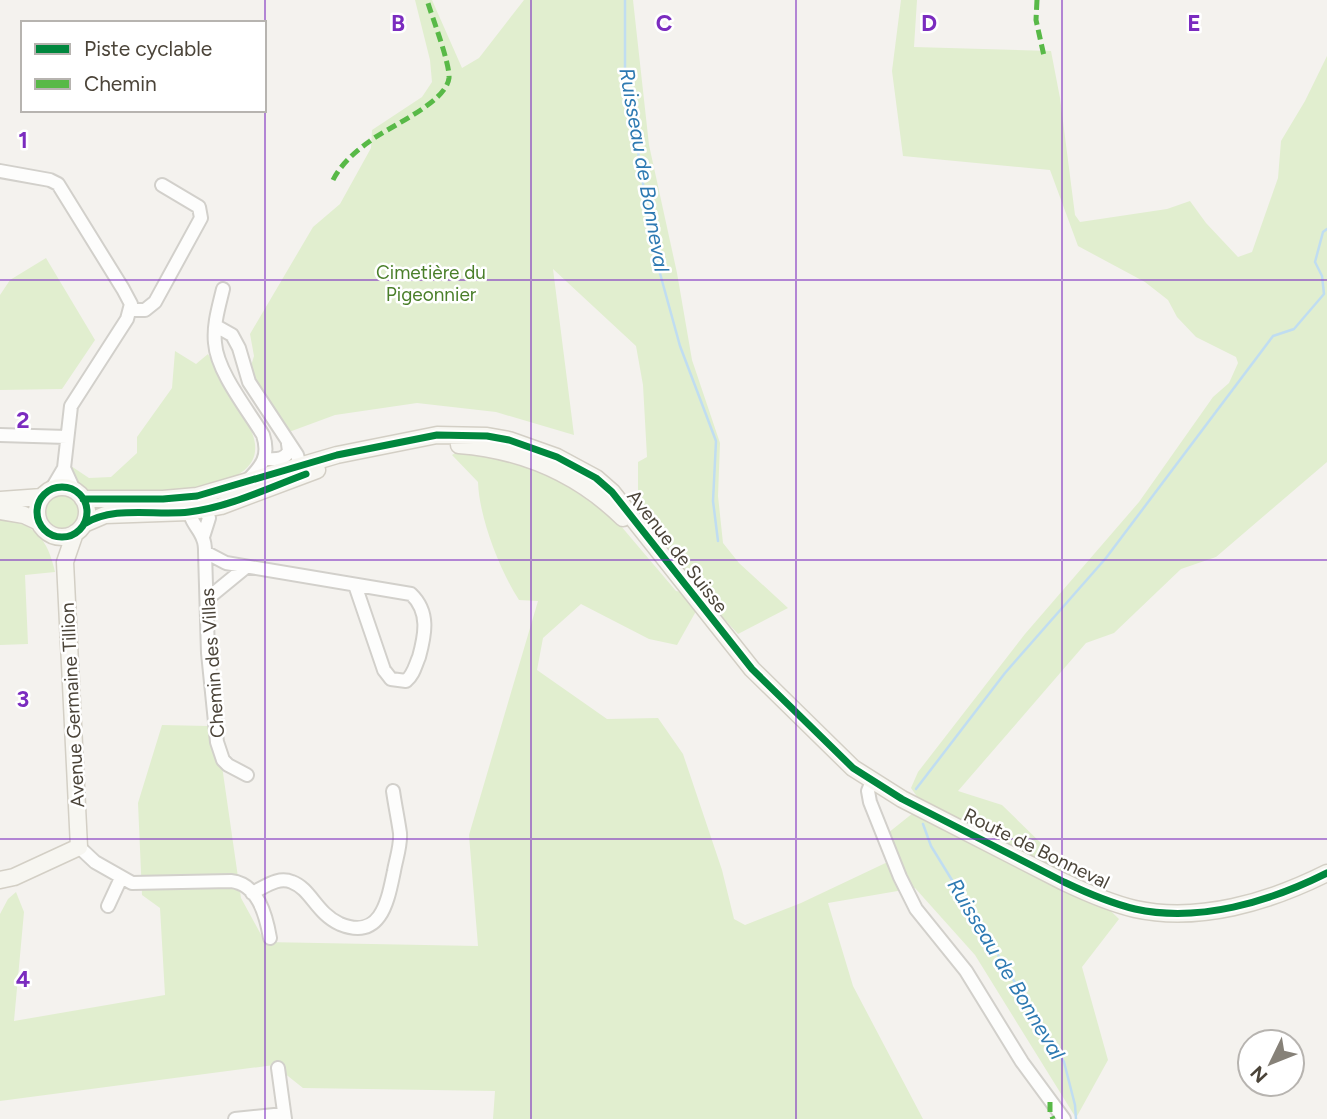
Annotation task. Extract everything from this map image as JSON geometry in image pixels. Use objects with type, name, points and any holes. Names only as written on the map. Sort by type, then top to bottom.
[{"type":"street","points":[[0,171],[54,181],[62,188],[128,298],[130,310],[127,319],[73,401],[64,468],[37,511],[39,522]]},
{"type":"street","points":[[130,310],[145,310],[155,302],[201,218],[198,207],[162,185]]},
{"type":"street","points":[[223,289],[216,326],[218,357],[268,448],[265,459],[247,481]]},
{"type":"street","points":[[216,326],[232,335],[242,355],[249,382],[302,470]]},
{"type":"street","points":[[0,435],[67,437]]},
{"type":"street","points":[[265,459],[282,459],[289,451],[288,444]]},
{"type":"street","name":"Avenue de Suisse","points":[[80,528],[105,515],[189,512],[202,502],[247,481],[403,447],[459,445],[509,452],[543,463],[577,481],[609,504],[664,560],[752,669],[832,750],[872,781]]},
{"type":"street","points":[[0,511],[24,515],[39,522],[51,534],[64,537],[80,528],[87,514],[64,468]]},
{"type":"street","name":"Avenue de Suisse","points":[[78,494],[202,502],[236,501],[302,470]]},
{"type":"street","points":[[0,500],[47,493],[62,487],[78,494]]},
{"type":"street","name":"Chemin des Villas","points":[[202,502],[209,518],[203,537],[209,673],[217,742],[223,760],[247,775]]},
{"type":"street","name":"Chemin des Villas","points":[[189,512],[203,537]]},
{"type":"street","name":"Avenue Germaine Tillion","points":[[65,562],[80,528]]},
{"type":"street","name":"Avenue Germaine Tillion","points":[[51,534],[65,562],[79,847]]},
{"type":"street","points":[[205,552],[226,563],[411,594],[419,604],[425,620],[425,633],[414,672],[406,681],[391,679],[384,670],[355,585]]},
{"type":"street","points":[[207,599],[246,567]]},
{"type":"street","points":[[872,781],[868,791],[870,802],[908,895],[966,971],[1022,1062],[1064,1119]]},
{"type":"street","name":"Route de Bonneval","points":[[872,781],[1064,882],[1101,899],[1135,909],[1179,914],[1238,906],[1274,895],[1324,874]]},
{"type":"street","points":[[252,893],[279,880],[292,881],[305,890],[317,908],[330,918],[356,928],[373,923],[387,903],[399,847],[400,832],[393,791]]},
{"type":"street","points":[[3,882],[79,847],[95,862],[121,878],[136,883],[237,881],[252,893],[264,911],[270,938]]},
{"type":"street","points":[[108,906],[121,878]]},
{"type":"street","points":[[234,1119],[285,1116],[278,1068]]},
{"type":"green space","name":"Cimetière du Pigeonnier","points":[[415,0],[432,0],[462,68],[479,58],[524,0],[633,0],[649,145],[677,273],[692,360],[720,443],[718,496],[723,543],[739,563],[788,608],[738,634],[704,597],[677,645],[649,639],[581,604],[543,638],[537,670],[607,719],[658,718],[683,754],[722,870],[734,919],[745,925],[801,903],[894,859],[888,833],[923,805],[911,788],[918,772],[1025,634],[1139,502],[1213,397],[1229,383],[1238,363],[1236,357],[1196,337],[1177,317],[1168,300],[1145,282],[1078,246],[1050,170],[903,156],[892,71],[901,0],[917,0],[914,47],[1051,51],[1075,215],[1080,222],[1167,209],[1190,201],[1206,223],[1238,257],[1252,252],[1278,178],[1281,141],[1327,56],[1327,462],[1216,557],[1181,569],[1114,633],[1086,643],[958,791],[1002,805],[1119,919],[1082,967],[1108,1060],[1076,1118],[975,955],[915,888],[828,903],[853,986],[923,1119],[493,1119],[495,1091],[303,1088],[274,1065],[0,1101],[0,914],[8,899],[16,892],[24,912],[14,1021],[165,995],[160,908],[142,895],[138,803],[162,725],[208,726],[222,766],[241,898],[265,942],[478,946],[469,835],[538,601],[519,600],[498,559],[486,527],[478,482],[452,455],[457,452],[499,458],[557,479],[615,519],[676,591],[703,596],[652,526],[635,508],[638,462],[647,457],[643,385],[636,346],[553,269],[574,435],[496,412],[417,403],[335,415],[289,432],[257,384],[251,366],[254,356],[250,334],[313,227],[340,204],[371,148],[372,130],[422,97],[432,82],[430,60]]},
{"type":"green space","points":[[46,258],[95,340],[62,389],[0,390],[0,295],[10,280]]},
{"type":"green space","points":[[175,351],[196,364],[208,354],[254,437],[251,463],[236,476],[185,489],[84,490],[76,481],[71,466],[89,478],[111,477],[137,453],[137,437],[172,388]]},
{"type":"green space","points":[[62,496],[74,500],[78,512],[74,524],[62,528],[50,524],[46,512],[50,500]]},
{"type":"green space","points":[[0,518],[22,524],[38,534],[48,550],[55,572],[25,575],[28,644],[0,645]]},
{"type":"waterway","name":"Ruisseau de Bonneval","points":[[625,0],[625,68],[653,248],[680,346],[716,441],[713,501],[718,541]]},
{"type":"waterway","points":[[916,789],[1005,673],[1106,558],[1273,336],[1294,329],[1324,294],[1322,276],[1315,262],[1323,232],[1327,229]]},
{"type":"waterway","name":"Ruisseau de Bonneval","points":[[923,824],[931,846],[1064,1062],[1076,1119]]},
{"type":"marked path","points":[[333,180],[359,149],[415,114],[445,87],[449,71],[427,0]]},
{"type":"marked path","points":[[1037,0],[1036,20],[1044,56]]},
{"type":"marked path","points":[[1050,1102],[1053,1119]]},
{"type":"cycle path","points":[[83,499],[163,499],[197,496],[337,455],[437,435],[487,436],[509,440],[557,457],[596,478],[612,492],[752,669],[853,768],[902,799],[1064,882],[1135,909],[1184,913],[1233,907],[1282,893],[1327,873]]},
{"type":"cycle path","points":[[84,524],[96,518],[121,513],[204,510],[306,474]]},
{"type":"cycle path","points":[[62,487],[79,495],[87,512],[79,529],[62,537],[45,529],[37,512],[45,495],[62,487]]}]
